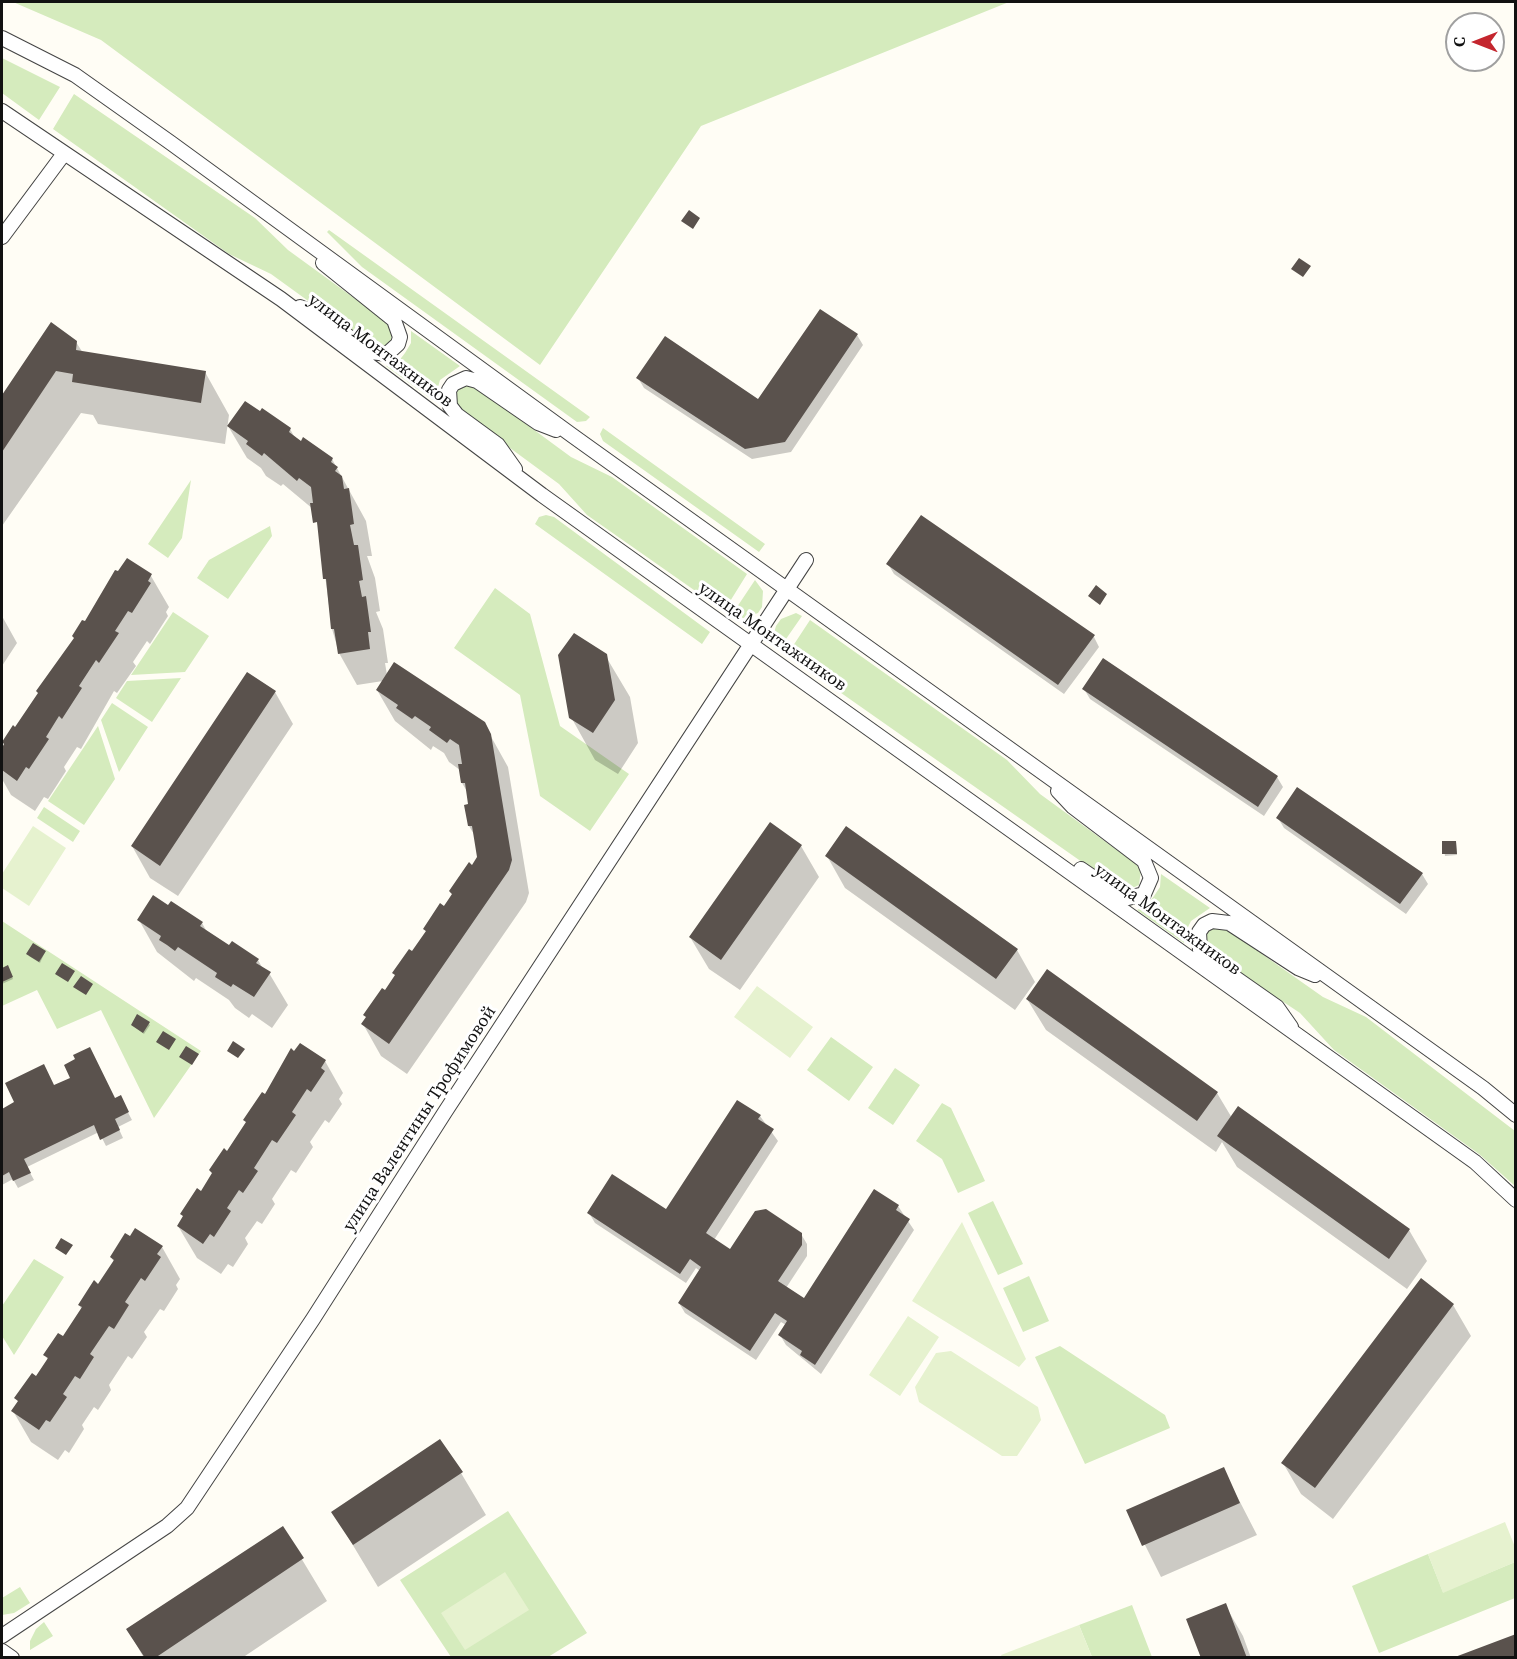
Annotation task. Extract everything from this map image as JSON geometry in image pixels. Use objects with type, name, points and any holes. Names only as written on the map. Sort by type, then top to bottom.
[{"type":"street","points":[[2,38],[75,75],[573,436],[1483,1088],[1515,1115]]},
{"type":"street","name":"улица Монтажников","points":[[2,111],[63,155],[281,299],[523,480],[1475,1162],[1515,1200]]},
{"type":"street","points":[[2,237],[63,155]]},
{"type":"street","points":[[281,299],[316,314],[371,352],[387,354],[398,344],[400,337],[394,320],[329,270],[302,239]]},
{"type":"street","points":[[523,480],[498,445],[457,415],[450,406],[449,390],[453,384],[466,378],[477,381],[538,423],[573,436]]},
{"type":"street","name":"улица Валентины Трофимовой","points":[[2,1636],[167,1526],[187,1508],[314,1319],[445,1112],[806,560]]},
{"type":"street","points":[[1029,842],[1065,858],[1119,895],[1136,897],[1144,894],[1149,887],[1151,878],[1144,861],[1073,807],[1037,768]]},
{"type":"street","points":[[1298,1036],[1277,1007],[1207,958],[1200,950],[1199,932],[1204,925],[1220,920],[1229,923],[1298,968],[1336,984]]},
{"type":"street","points":[[2,1651],[12,1658]]},
{"type":"green space","points":[[13,2],[1009,2],[701,126],[540,365],[101,40]]},
{"type":"green space","points":[[2,58],[60,87],[39,120],[2,93]]},
{"type":"green space","points":[[74,94],[255,218],[288,250],[387,322],[394,329],[390,344],[377,348],[369,345],[271,274],[229,254],[53,129]]},
{"type":"green space","points":[[329,230],[590,417],[586,421],[577,422],[362,267],[327,232]]},
{"type":"green space","points":[[411,331],[460,366],[440,380],[434,401],[386,366],[398,362],[405,353],[411,343]]},
{"type":"green space","points":[[464,384],[473,385],[571,457],[612,477],[747,574],[724,611],[587,515],[559,484],[457,409],[455,392]]},
{"type":"green space","points":[[603,428],[765,544],[759,552],[603,441],[600,434]]},
{"type":"green space","points":[[191,480],[182,538],[168,558],[148,544]]},
{"type":"green space","points":[[546,515],[554,517],[710,632],[702,644],[535,524],[539,517]]},
{"type":"green space","points":[[270,526],[272,536],[228,599],[197,578],[209,560]]},
{"type":"green space","points":[[755,580],[763,591],[762,607],[758,613],[744,618],[731,616]]},
{"type":"green space","points":[[495,588],[530,614],[560,726],[629,774],[590,831],[540,796],[520,695],[454,648]]},
{"type":"green space","points":[[173,612],[209,636],[185,672],[131,675]]},
{"type":"green space","points":[[796,613],[802,616],[779,649],[774,633],[776,626],[781,619]]},
{"type":"green space","points":[[810,620],[1007,760],[1040,794],[1136,864],[1141,870],[1139,885],[1128,890],[1119,888],[787,655]]},
{"type":"green space","points":[[181,678],[152,722],[116,698],[127,681]]},
{"type":"green space","points":[[112,703],[148,727],[119,772],[101,720]]},
{"type":"green space","points":[[98,726],[115,779],[84,825],[48,801]]},
{"type":"green space","points":[[44,807],[80,831],[73,842],[37,818]]},
{"type":"green space","points":[[33,826],[66,848],[29,906],[2,888],[2,874]]},
{"type":"green space","points":[[1161,874],[1210,908],[1191,921],[1184,943],[1137,910],[1147,905],[1160,887]]},
{"type":"green space","points":[[2,921],[201,1051],[154,1118],[101,1010],[57,1029],[37,990],[2,1006]]},
{"type":"green space","points":[[1217,926],[1225,928],[1323,997],[1366,1017],[1515,1131],[1515,1186],[1479,1154],[1334,1050],[1300,1013],[1210,953],[1204,938],[1206,931]]},
{"type":"green space","points":[[757,986],[813,1027],[790,1058],[734,1017]]},
{"type":"green space","points":[[831,1037],[873,1067],[849,1101],[807,1070]]},
{"type":"green space","points":[[895,1068],[920,1085],[893,1125],[868,1108]]},
{"type":"green space","points":[[942,1103],[951,1108],[985,1181],[958,1193],[942,1159],[916,1141]]},
{"type":"green space","points":[[993,1201],[1023,1264],[998,1275],[968,1213]]},
{"type":"green space","points":[[962,1222],[1026,1359],[1019,1367],[912,1301]]},
{"type":"green space","points":[[34,1259],[64,1277],[14,1355],[2,1336],[2,1306]]},
{"type":"green space","points":[[1029,1276],[1049,1321],[1023,1332],[1003,1288]]},
{"type":"green space","points":[[908,1316],[939,1337],[900,1396],[869,1375]]},
{"type":"green space","points":[[1060,1346],[1165,1415],[1170,1428],[1085,1464],[1035,1357]]},
{"type":"green space","points":[[951,1351],[1038,1407],[1041,1420],[1017,1456],[1002,1456],[919,1402],[915,1387],[936,1353]]},
{"type":"green space","points":[[508,1511],[587,1633],[548,1657],[451,1657],[400,1580]]},
{"type":"green space","points":[[1505,1522],[1515,1547],[1515,1562],[1443,1593],[1428,1554]]},
{"type":"green space","points":[[1428,1554],[1443,1592],[1515,1562],[1515,1598],[1379,1653],[1352,1586]]},
{"type":"green space","points":[[505,1572],[529,1610],[465,1650],[441,1613]]},
{"type":"green space","points":[[20,1587],[30,1603],[14,1613],[2,1615],[2,1598]]},
{"type":"green space","points":[[1132,1605],[1152,1657],[1092,1657],[1079,1625]]},
{"type":"green space","points":[[44,1622],[53,1636],[30,1650],[30,1641],[36,1629]]},
{"type":"green space","points":[[1079,1625],[1092,1657],[1002,1657],[1001,1655]]},
{"type":"building","points":[[689,210],[700,218],[693,229],[681,221]]},
{"type":"building","points":[[1299,258],[1311,266],[1303,277],[1291,269]]},
{"type":"building","points":[[820,309],[858,334],[785,442],[745,449],[636,378],[665,336],[758,399]]},
{"type":"building","points":[[51,322],[77,341],[76,350],[206,371],[201,403],[72,382],[73,374],[56,371],[2,452],[2,395]]},
{"type":"building","points":[[245,401],[260,411],[262,408],[291,428],[289,432],[301,441],[303,437],[333,458],[331,462],[338,467],[335,471],[342,476],[344,489],[349,488],[354,524],[350,525],[354,545],[358,545],[363,580],[359,581],[362,597],[366,596],[371,632],[368,632],[370,649],[338,654],[334,629],[331,629],[326,579],[323,579],[317,522],[313,523],[310,503],[313,503],[311,487],[299,478],[297,481],[264,453],[262,456],[246,444],[248,441],[227,426]]},
{"type":"building","points":[[921,515],[1095,635],[1058,685],[886,564]]},
{"type":"building","points":[[127,558],[152,574],[148,581],[151,583],[132,613],[128,611],[115,631],[119,633],[99,663],[96,660],[79,686],[82,688],[62,719],[59,716],[46,737],[49,739],[29,769],[26,767],[17,781],[2,770],[4,744],[2,742],[38,693],[36,691],[74,638],[72,636],[82,620],[85,621],[115,570],[118,571]]},
{"type":"building","points":[[1096,585],[1107,594],[1100,605],[1088,596]]},
{"type":"building","points":[[574,633],[607,654],[615,700],[593,733],[569,718],[558,655]]},
{"type":"building","points":[[1103,658],[1278,776],[1258,807],[1082,689]]},
{"type":"building","points":[[394,662],[485,722],[491,734],[512,860],[509,870],[389,1044],[361,1024],[366,1017],[363,1015],[382,988],[385,990],[395,975],[392,973],[409,949],[412,951],[426,931],[423,929],[440,903],[444,906],[452,894],[449,891],[469,862],[472,865],[477,857],[472,826],[468,826],[464,805],[468,804],[465,783],[461,783],[458,764],[462,764],[459,745],[450,739],[447,743],[429,730],[431,727],[415,716],[412,719],[396,708],[398,705],[376,690]]},
{"type":"building","points":[[247,672],[276,691],[160,866],[131,846]]},
{"type":"building","points":[[1297,787],[1423,873],[1400,904],[1276,818]]},
{"type":"building","points":[[770,822],[802,845],[721,960],[689,937]]},
{"type":"building","points":[[846,826],[1018,949],[996,979],[825,856]]},
{"type":"building","points":[[1442,841],[1456,841],[1457,854],[1442,854]]},
{"type":"building","points":[[153,895],[168,905],[171,901],[203,922],[200,926],[229,945],[232,941],[259,959],[256,963],[271,972],[254,997],[233,984],[231,987],[215,977],[217,973],[178,947],[175,951],[159,940],[161,936],[137,920]]},
{"type":"building","points":[[33,943],[46,951],[39,962],[26,954]]},
{"type":"building","points":[[62,963],[75,971],[68,982],[55,974]]},
{"type":"building","points":[[8,965],[13,977],[2,982],[2,968]]},
{"type":"building","points":[[1047,969],[1218,1092],[1197,1121],[1026,999]]},
{"type":"building","points":[[81,976],[93,984],[86,995],[73,987]]},
{"type":"building","points":[[137,1014],[150,1022],[143,1033],[131,1025]]},
{"type":"building","points":[[163,1031],[176,1039],[169,1050],[156,1042]]},
{"type":"building","points":[[233,1041],[245,1049],[238,1058],[227,1051]]},
{"type":"building","points":[[300,1043],[326,1060],[321,1068],[325,1071],[311,1092],[307,1089],[292,1112],[296,1115],[277,1143],[272,1140],[254,1168],[258,1171],[243,1193],[239,1190],[227,1208],[231,1211],[214,1237],[210,1234],[203,1244],[177,1226],[183,1216],[180,1214],[197,1188],[201,1191],[212,1173],[209,1170],[224,1148],[227,1151],[246,1122],[243,1120],[262,1092],[265,1094],[291,1048],[294,1051]]},
{"type":"building","points":[[186,1046],[199,1054],[192,1065],[179,1057]]},
{"type":"building","points":[[90,1047],[115,1098],[121,1095],[129,1112],[115,1119],[120,1130],[100,1140],[94,1125],[24,1159],[31,1173],[13,1181],[9,1172],[2,1176],[2,1109],[14,1102],[5,1083],[44,1064],[54,1085],[70,1078],[64,1065],[75,1059],[73,1055]]},
{"type":"building","points":[[737,1100],[761,1115],[758,1119],[774,1129],[706,1233],[730,1249],[755,1211],[766,1209],[802,1233],[802,1245],[778,1281],[804,1298],[874,1189],[899,1205],[896,1210],[910,1219],[815,1365],[800,1355],[802,1351],[778,1335],[787,1321],[775,1313],[750,1351],[678,1303],[701,1267],[690,1259],[680,1274],[587,1213],[612,1174],[666,1209]]},
{"type":"building","points":[[1238,1106],[1410,1229],[1389,1259],[1217,1136]]},
{"type":"building","points":[[135,1228],[163,1246],[157,1254],[161,1257],[145,1281],[141,1278],[125,1302],[129,1305],[114,1329],[109,1326],[90,1354],[94,1357],[80,1379],[75,1376],[63,1394],[67,1397],[50,1422],[46,1420],[39,1430],[11,1411],[18,1401],[14,1398],[32,1373],[36,1376],[48,1358],[43,1355],[58,1333],[63,1336],[82,1307],[78,1305],[94,1280],[98,1284],[114,1260],[110,1257],[125,1233],[130,1236]]},
{"type":"building","points":[[61,1238],[73,1245],[66,1255],[55,1248]]},
{"type":"building","points":[[1421,1278],[1454,1304],[1315,1488],[1281,1463]]},
{"type":"building","points":[[440,1439],[463,1472],[353,1545],[331,1512]]},
{"type":"building","points":[[1224,1467],[1240,1503],[1142,1546],[1126,1510]]},
{"type":"building","points":[[283,1526],[304,1558],[155,1658],[145,1658],[126,1629]]},
{"type":"building","points":[[1226,1603],[1247,1658],[1201,1658],[1186,1619]]},
{"type":"building","points":[[1516,1634],[1516,1658],[1455,1658],[1455,1657]]}]
